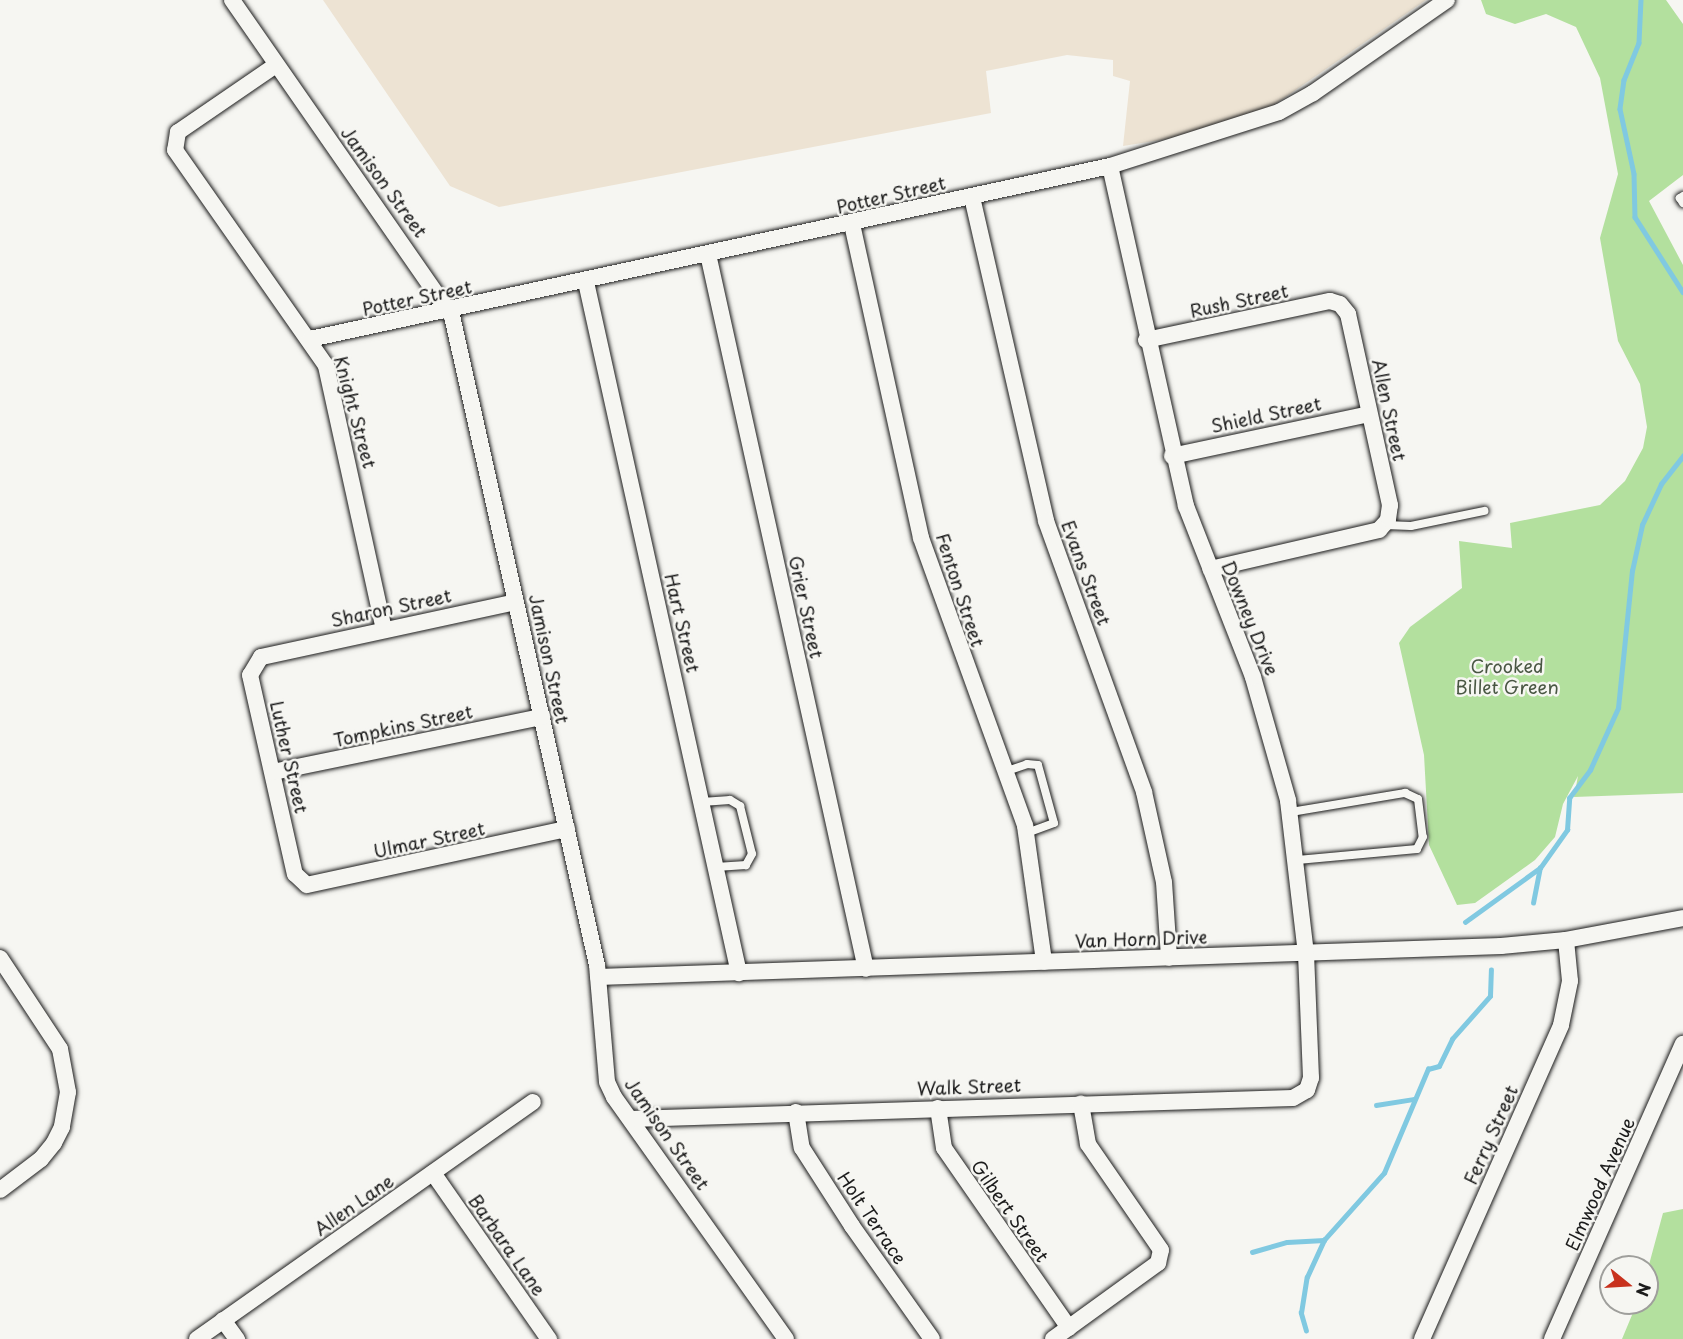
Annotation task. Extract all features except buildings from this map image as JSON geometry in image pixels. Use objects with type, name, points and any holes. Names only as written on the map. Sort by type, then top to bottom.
[{"type":"street","name":"Jamison Street","points":[[232,0],[450,311],[598,977],[607,1082],[630,1119],[786,1339]]},
{"type":"street","name":"Potter Street","points":[[310,339],[586,282],[1110,166],[1279,112],[1313,93],[1447,0]]},
{"type":"street","name":"Knight Street","points":[[276,64],[178,132],[174,140],[179,157],[323,358],[331,381],[384,628]]},
{"type":"street","name":"Downey Drive","points":[[1110,166],[1146,340],[1185,506],[1265,713],[1290,812],[1298,860],[1306,954],[1311,1078],[1307,1090]]},
{"type":"street","name":"Evans Street","points":[[972,197],[1046,521],[1144,792],[1164,882],[1169,958]]},
{"type":"street","name":"Fenton Street","points":[[852,224],[921,538],[958,647],[1007,771],[1027,833],[1044,962]]},
{"type":"street","name":"Grier Street","points":[[708,254],[866,969]]},
{"type":"street","name":"Hart Street","points":[[586,282],[739,972]]},
{"type":"street","name":"Rush Street","points":[[1146,340],[1330,301],[1340,304]]},
{"type":"street","name":"Allen Street","points":[[1340,304],[1348,314],[1390,505],[1385,525]]},
{"type":"street","name":"Shield Street","points":[[1172,456],[1370,414]]},
{"type":"street","points":[[1210,569],[1385,525]]},
{"type":"street","name":"Sharon Street","points":[[274,653],[516,602]]},
{"type":"street","name":"Luther Street","points":[[274,653],[255,661],[250,675],[295,874],[301,881]]},
{"type":"street","name":"Tompkins Street","points":[[273,772],[542,717]]},
{"type":"street","name":"Ulmar Street","points":[[301,881],[314,886],[567,830]]},
{"type":"street","name":"Van Horn Drive","points":[[598,977],[1306,954],[1566,940],[1683,918]]},
{"type":"street","name":"Ferry Street","points":[[1422,1339],[1560,1025],[1570,981],[1566,940]]},
{"type":"street","points":[[0,958],[60,1049],[68,1092],[62,1127],[54,1143],[41,1159],[0,1190]]},
{"type":"street","name":"Elmwood Avenue","points":[[1552,1339],[1683,1044]]},
{"type":"street","name":"Walk Street","points":[[630,1119],[1293,1098],[1307,1090]]},
{"type":"street","name":"Allen Lane","points":[[197,1339],[533,1102]]},
{"type":"street","points":[[1053,1339],[1121,1293],[1158,1263],[1161,1250],[1088,1144],[1080,1104]]},
{"type":"street","name":"Gilbert Street","points":[[938,1108],[944,1148],[1069,1328]]},
{"type":"street","name":"Holt Terrace","points":[[796,1112],[802,1148],[852,1227],[932,1339]]},
{"type":"street","name":"Barbara Lane","points":[[433,1173],[549,1339]]},
{"type":"street","points":[[223,1320],[237,1339]]},
{"type":"lane","points":[[1683,196],[1680,198],[1683,203]]},
{"type":"lane","points":[[1385,525],[1411,526],[1484,511]]},
{"type":"lane","points":[[1007,771],[1034,763],[1042,776],[1054,823],[1027,833]]},
{"type":"lane","points":[[1290,812],[1405,793],[1418,799],[1422,837],[1417,849],[1298,860]]},
{"type":"lane","points":[[702,802],[730,800],[740,806],[752,854],[746,865],[716,867]]},
{"type":"shaded area","points":[[323,0],[1426,0],[1264,112],[1186,136],[1123,146],[1130,81],[1113,76],[1113,60],[1067,55],[986,71],[991,113],[499,207],[450,186]]},
{"type":"green space","name":"Crooked Billet Green","points":[[1481,0],[1666,0],[1683,24],[1683,175],[1649,201],[1683,265],[1683,793],[1574,797],[1578,776],[1563,804],[1555,837],[1535,860],[1475,903],[1457,905],[1429,845],[1424,755],[1399,643],[1410,627],[1462,588],[1459,541],[1512,548],[1510,523],[1600,505],[1625,481],[1643,448],[1647,427],[1640,384],[1618,341],[1600,238],[1618,174],[1600,78],[1576,27],[1546,14],[1515,24],[1486,14]]},
{"type":"green space","points":[[1683,1209],[1683,1339],[1622,1339],[1632,1315],[1659,1315],[1659,1255],[1652,1255],[1663,1213]]},
{"type":"waterway","points":[[1641,0],[1639,43],[1624,80],[1620,109],[1634,174],[1635,217],[1683,292]]},
{"type":"waterway","points":[[1533,903],[1540,868],[1567,830],[1569,798],[1590,770],[1618,708],[1632,571],[1642,525],[1661,484],[1683,456]]},
{"type":"waterway","points":[[1465,922],[1540,868]]},
{"type":"waterway","points":[[1306,1331],[1301,1313],[1307,1277],[1324,1240],[1384,1173],[1428,1069],[1439,1066],[1452,1039],[1490,996],[1491,970]]},
{"type":"waterway","points":[[1376,1105],[1413,1099]]},
{"type":"waterway","points":[[1252,1252],[1287,1242],[1324,1240]]}]
